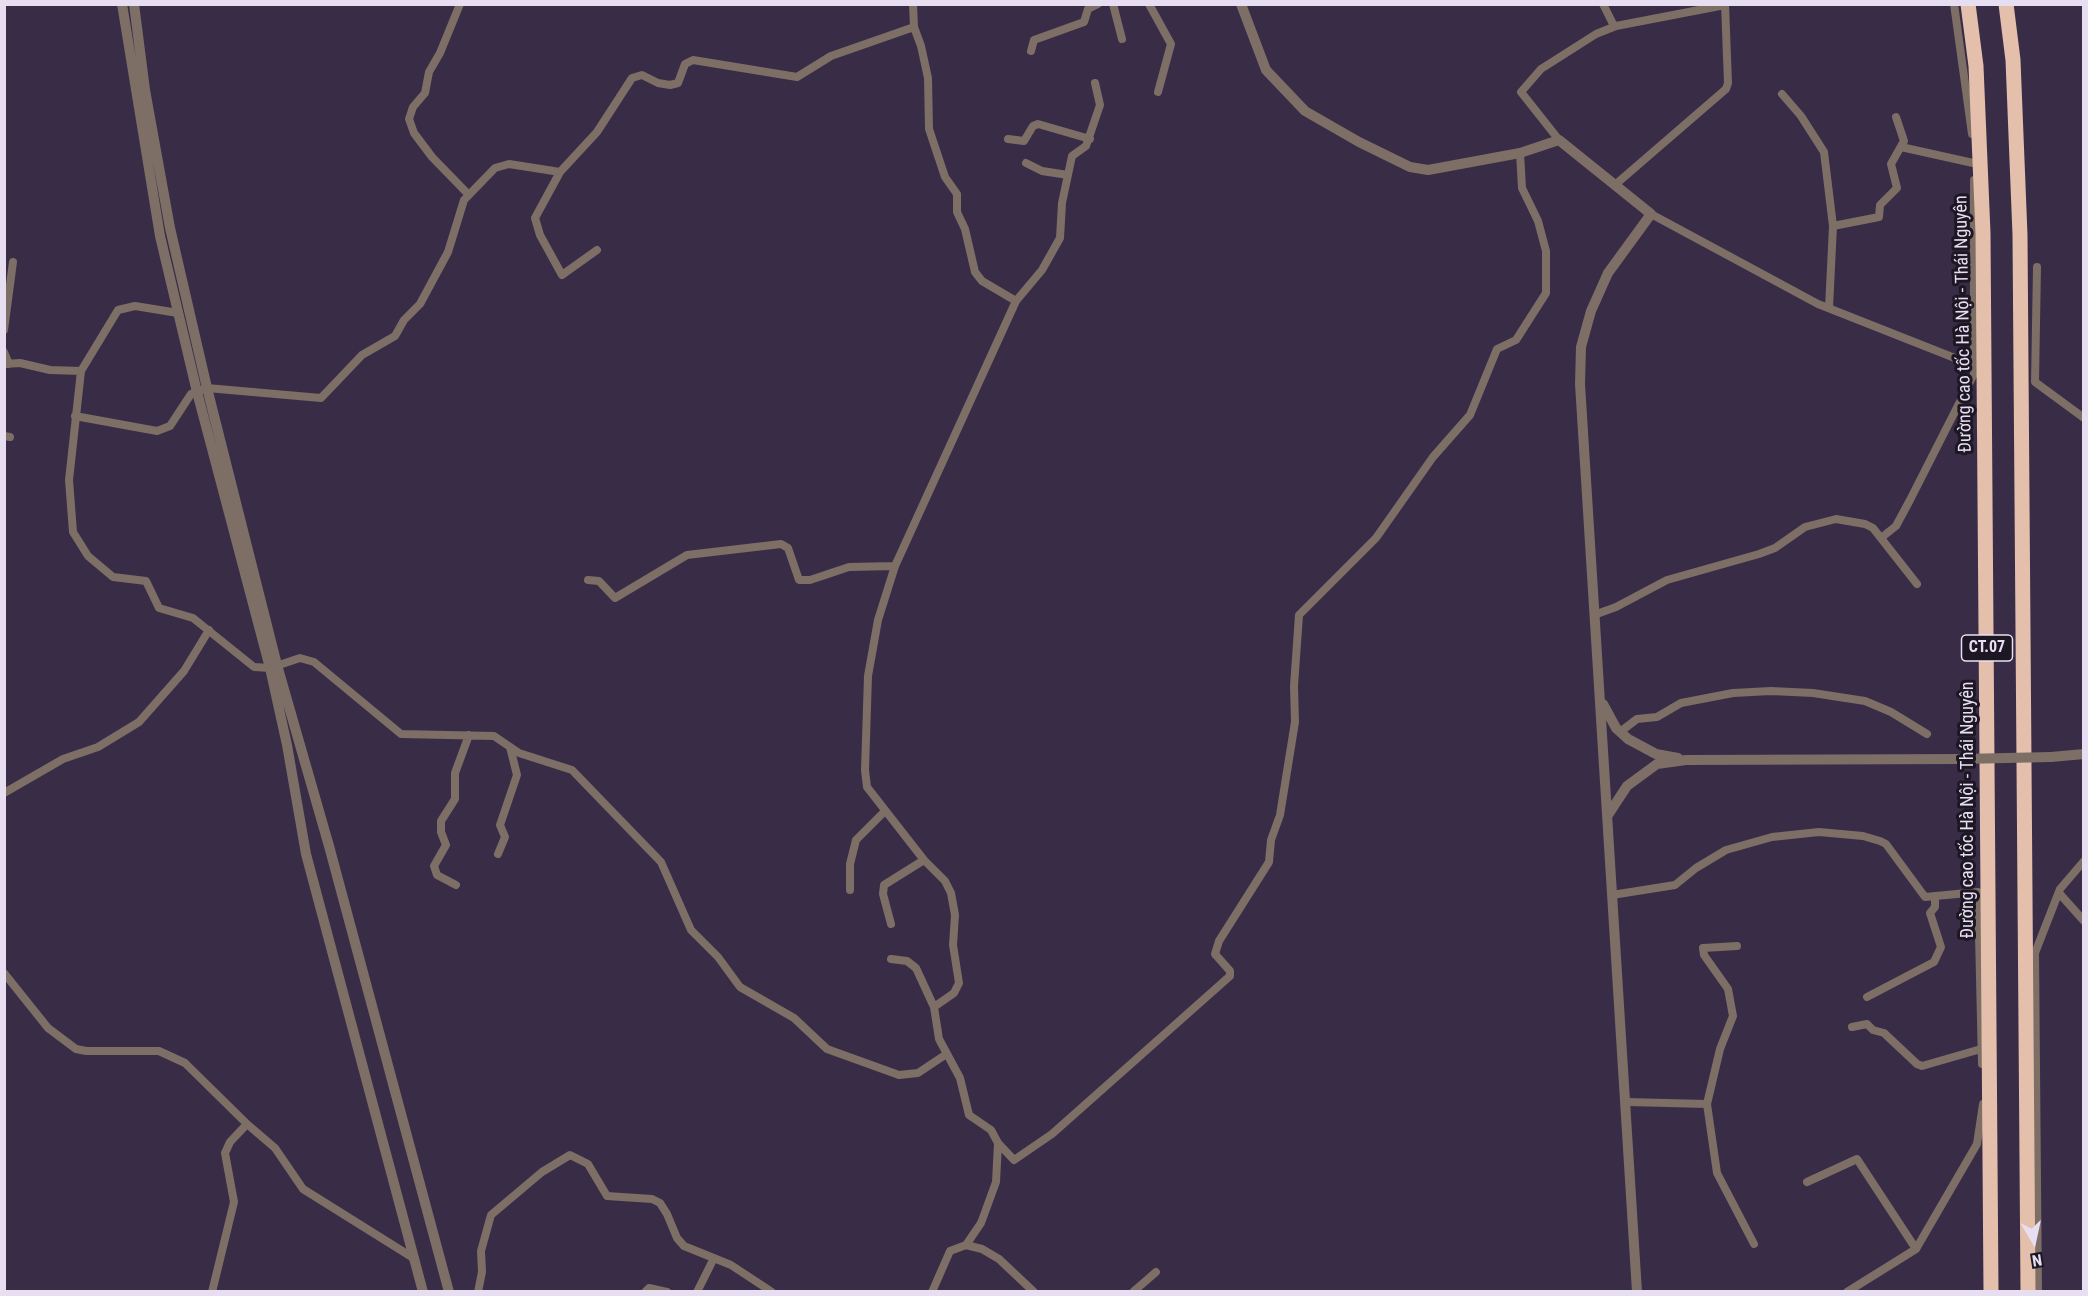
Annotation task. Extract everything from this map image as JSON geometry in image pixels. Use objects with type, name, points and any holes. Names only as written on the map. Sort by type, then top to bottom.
[{"type":"highway","name":"Đường cao tốc Hà Nội - Thái Nguyên","points":[[1968,4],[1976,66],[1983,233],[1990,1292]]},
{"type":"highway","name":"CT.07","points":[[2006,4],[2013,60],[2020,235],[2028,1292]]},
{"type":"street","points":[[460,4],[440,53],[429,72],[425,93],[413,107],[409,120],[414,133],[432,157],[468,194]]},
{"type":"street","points":[[913,4],[914,27],[928,78],[929,129],[945,177],[957,194],[957,212],[965,230],[975,272],[982,281],[1016,301]]},
{"type":"street","points":[[1030,51],[1034,40],[1084,22],[1088,9],[1098,4]]},
{"type":"street","points":[[1113,4],[1122,39]]},
{"type":"street","points":[[1149,4],[1171,44],[1158,92]]},
{"type":"street","points":[[1241,4],[1266,70],[1305,111],[1359,142],[1410,166],[1428,170],[1520,153],[1559,140]]},
{"type":"street","points":[[1603,4],[1614,26]]},
{"type":"street","points":[[1881,538],[1896,526],[1974,374],[1974,163],[1967,88],[1954,4]]},
{"type":"street","points":[[202,390],[145,90],[135,5],[122,7],[160,236],[178,313],[202,390],[273,667],[329,846],[449,1292]]},
{"type":"street","points":[[1616,184],[1726,89],[1728,83],[1725,5],[1614,26],[1596,34],[1541,69],[1521,89],[1522,95],[1559,140],[1651,214],[1829,308],[1975,366]]},
{"type":"street","points":[[597,250],[562,275],[540,236],[535,218],[560,172],[597,132],[635,76],[670,86],[678,83],[685,64],[693,60],[797,76],[831,56],[914,27]]},
{"type":"street","points":[[933,1008],[958,989],[953,945],[955,915],[949,887],[924,860],[870,792],[866,780],[868,676],[875,629],[895,566],[1016,301],[1042,270],[1057,245],[1072,156],[1083,150],[1090,138],[1100,105],[1095,83]]},
{"type":"street","points":[[1782,94],[1802,116],[1824,152],[1833,225],[1829,308]]},
{"type":"street","points":[[1833,225],[1879,217],[1880,205],[1898,188],[1891,164],[1904,141],[1896,117]]},
{"type":"street","points":[[1008,139],[1024,141],[1032,126],[1038,124],[1090,138]]},
{"type":"street","points":[[1901,147],[1974,163]]},
{"type":"street","points":[[891,958],[907,962],[916,968],[933,1008],[937,1032],[945,1054],[960,1078],[969,1115],[988,1126],[1009,1158],[1019,1158],[1052,1134],[1230,976],[1230,971],[1215,954],[1219,941],[1269,862],[1271,840],[1280,815],[1295,722],[1294,687],[1299,615],[1376,538],[1432,457],[1470,415],[1497,349],[1516,340],[1547,290],[1544,239],[1522,188],[1520,153]]},
{"type":"street","points":[[1026,164],[1042,171],[1068,175]]},
{"type":"street","points":[[75,416],[157,431],[170,426],[191,394],[202,390],[321,398],[362,355],[392,340],[404,320],[420,304],[448,252],[468,194],[502,165],[560,172]]},
{"type":"street","points":[[1637,1292],[1627,1102],[1580,384],[1581,347],[1591,311],[1608,273],[1651,214]]},
{"type":"street","points":[[4,330],[13,262]]},
{"type":"street","points":[[2037,267],[2035,382],[2084,418]]},
{"type":"street","points":[[178,313],[135,306],[118,310],[81,371],[69,480],[72,524],[81,549],[113,577],[146,581],[159,608],[188,616],[254,666],[273,667],[300,657],[314,662],[401,734],[494,736],[519,753],[566,767],[578,775],[661,862],[691,930],[718,957],[735,982],[794,1018],[827,1049],[899,1075],[918,1073],[945,1054]]},
{"type":"street","points":[[4,352],[7,364],[20,363],[50,369],[81,371]]},
{"type":"street","points":[[1594,615],[1632,600],[1667,580],[1728,564],[1775,548],[1814,523],[1836,519],[1865,524],[1881,538],[1917,584]]},
{"type":"street","points":[[588,580],[599,581],[615,598],[687,555],[781,544],[789,548],[796,576],[804,581],[849,567],[895,566]]},
{"type":"street","points":[[4,793],[63,759],[99,747],[140,722],[184,671],[209,630]]},
{"type":"street","points":[[273,667],[306,854],[423,1292]]},
{"type":"street","points":[[1620,732],[1637,719],[1657,717],[1681,703],[1732,693],[1771,691],[1812,693],[1864,701],[1891,712],[1927,734]]},
{"type":"street","points":[[1600,695],[1606,711],[1620,732],[1641,748],[1686,760]]},
{"type":"street","points":[[456,885],[437,875],[434,866],[446,845],[441,832],[441,821],[456,795],[454,778],[469,735]]},
{"type":"street","points":[[498,854],[505,837],[500,825],[517,778],[510,747]]},
{"type":"street","points":[[1608,816],[1623,791],[1648,769],[1657,764],[1686,760],[1962,759],[2084,754]]},
{"type":"street","points":[[850,890],[850,864],[856,840],[885,811]]},
{"type":"street","points":[[1612,895],[1675,885],[1717,855],[1744,844],[1795,833],[1819,832],[1863,836],[1886,844],[1925,897],[1935,898],[1976,891],[1979,894],[1983,1101],[1977,1144],[1916,1249],[1846,1292]]},
{"type":"street","points":[[891,924],[883,894],[884,885],[924,860]]},
{"type":"street","points":[[2038,1292],[2035,953],[2059,893],[2084,861]]},
{"type":"street","points":[[2059,893],[2084,921]]},
{"type":"street","points":[[1867,997],[1934,962],[1941,946],[1930,913],[1935,907],[1935,898]]},
{"type":"street","points":[[1737,946],[1703,948],[1704,955],[1728,989],[1733,1016],[1720,1049],[1707,1104],[1717,1173],[1754,1244]]},
{"type":"street","points":[[4,973],[39,1017],[67,1044],[86,1051],[159,1051],[173,1055],[185,1063],[275,1148],[297,1181],[314,1198],[416,1259]]},
{"type":"street","points":[[1852,1027],[1867,1023],[1873,1030],[1884,1033],[1922,1066],[1981,1048]]},
{"type":"street","points":[[1627,1102],[1707,1104]]},
{"type":"street","points":[[212,1292],[234,1202],[225,1153],[230,1142],[247,1124]]},
{"type":"street","points":[[966,1245],[981,1223],[996,1182],[998,1143]]},
{"type":"street","points":[[478,1292],[482,1272],[481,1251],[491,1215],[543,1172],[570,1155],[588,1164],[607,1196],[652,1199],[660,1203],[680,1242],[714,1258],[772,1292]]},
{"type":"street","points":[[1807,1182],[1857,1159],[1916,1249]]},
{"type":"street","points":[[932,1292],[950,1251],[966,1245],[982,1249],[999,1259],[1034,1292]]},
{"type":"street","points":[[697,1292],[714,1258]]},
{"type":"street","points":[[1133,1292],[1156,1272]]},
{"type":"street","points":[[645,1292],[649,1288],[667,1292]]}]
